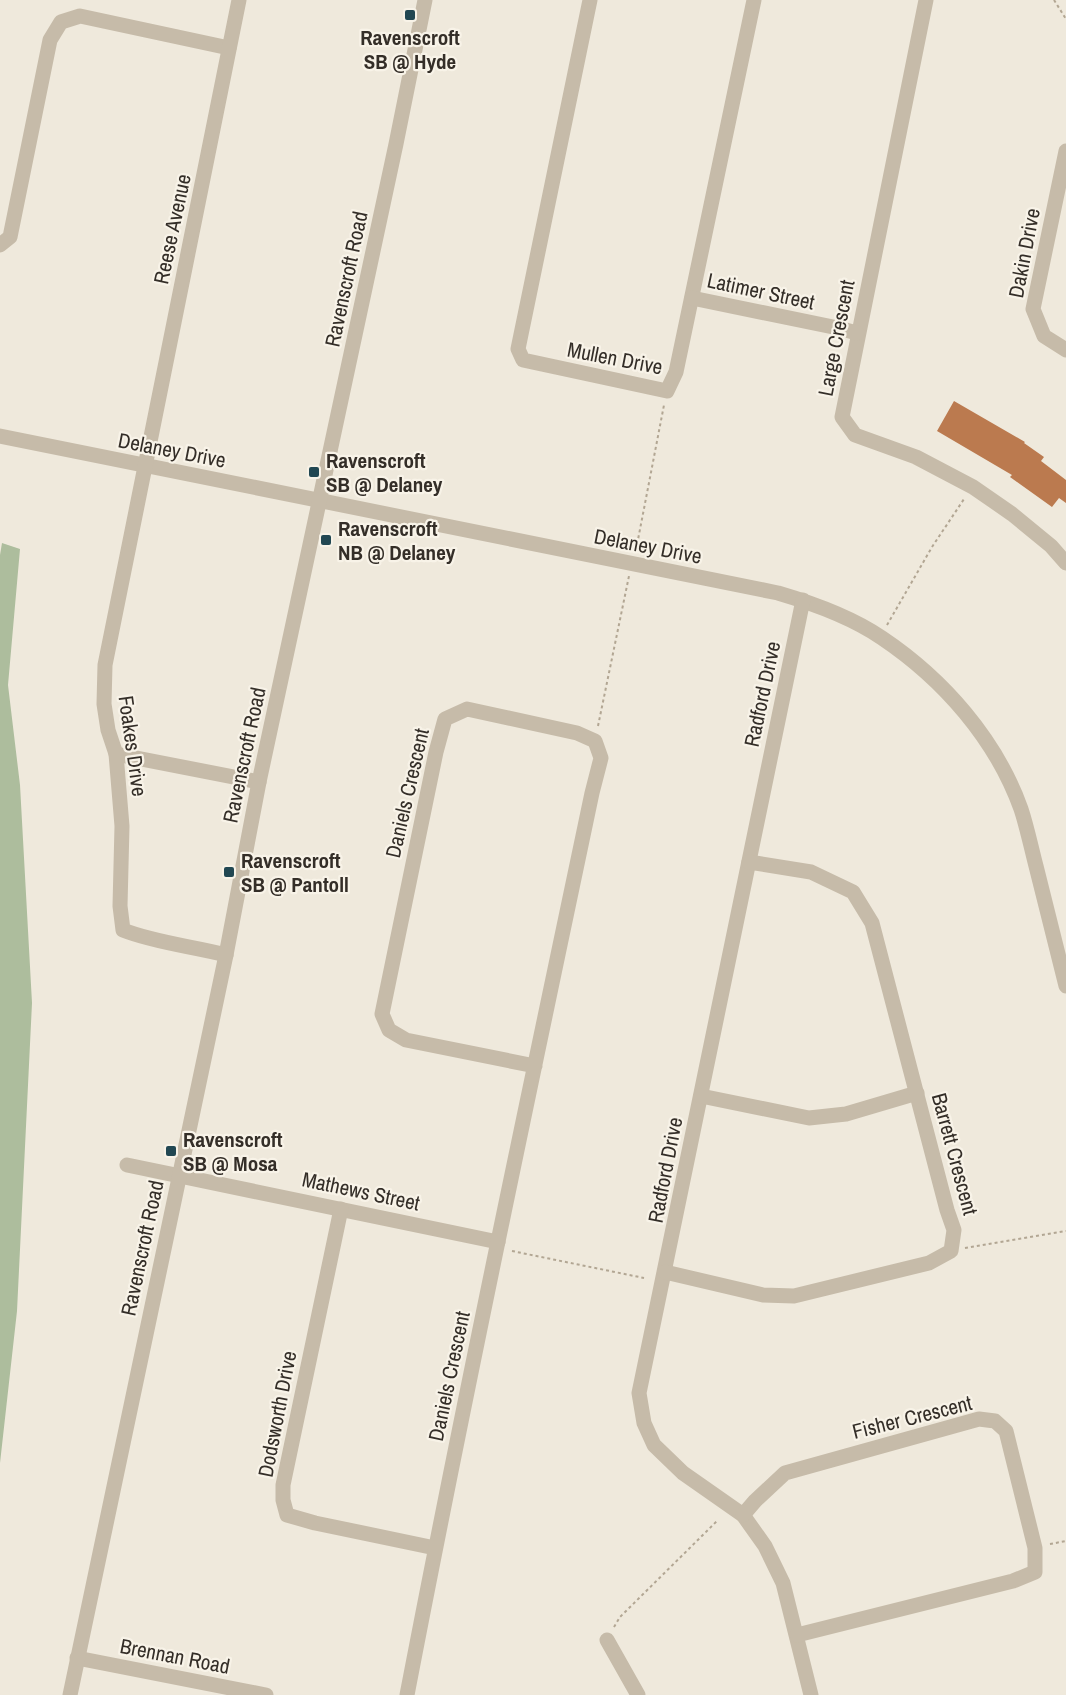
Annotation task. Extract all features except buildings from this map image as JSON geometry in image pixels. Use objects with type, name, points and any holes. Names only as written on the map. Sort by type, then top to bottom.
[{"type":"street","name":"Reese Avenue","points":[[145,466],[239,0]]},
{"type":"street","name":"Ravenscroft Road","points":[[70,1695],[226,955],[259,782],[396,144],[424,0]]},
{"type":"street","name":"Mullen Drive","points":[[590,0],[518,349],[523,360],[667,391],[676,372],[754,0]]},
{"type":"street","name":"Large Crescent","points":[[926,0],[857,333],[842,417],[855,435],[916,457],[973,487],[1012,514],[1051,546],[1066,563]]},
{"type":"street","points":[[0,245],[10,237],[50,40],[61,22],[80,16],[229,48]]},
{"type":"street","name":"Dakin Drive","points":[[1066,151],[1034,309],[1044,336],[1066,350]]},
{"type":"street","name":"Latimer Street","points":[[692,298],[857,333]]},
{"type":"street","name":"Delaney Drive","points":[[0,436],[778,593],[803,600],[881,637],[911,659],[945,690],[998,758],[1021,809],[1063,965],[1066,986]]},
{"type":"street","name":"Foakes Drive","points":[[145,466],[105,665],[104,704],[108,730],[116,754],[122,826],[120,906],[123,930],[145,938],[226,955]]},
{"type":"street","name":"Radford Drive","points":[[803,600],[639,1393],[644,1423],[654,1445],[683,1473],[743,1515],[765,1546],[783,1583],[812,1695]]},
{"type":"street","name":"Daniels Crescent","points":[[407,1695],[498,1242],[601,758],[595,741],[577,733],[467,710],[445,719],[431,775],[382,1014],[388,1030],[406,1040],[535,1066]]},
{"type":"street","points":[[116,754],[259,782]]},
{"type":"street","name":"Barrett Crescent","points":[[749,862],[811,872],[853,892],[872,923],[954,1230],[951,1251]]},
{"type":"street","points":[[701,1096],[809,1118],[846,1114],[917,1094]]},
{"type":"street","name":"Mathews Street","points":[[127,1165],[498,1242]]},
{"type":"street","name":"Dodsworth Drive","points":[[341,1209],[283,1485],[283,1500],[287,1515],[435,1548]]},
{"type":"street","points":[[665,1272],[763,1294],[794,1296],[929,1263],[951,1251]]},
{"type":"street","name":"Fisher Crescent","points":[[743,1515],[785,1473],[979,1419],[995,1421],[1006,1431],[1035,1548],[1035,1572],[1013,1581],[797,1635]]},
{"type":"street","points":[[607,1640],[638,1695]]},
{"type":"street","name":"Brennan Road","points":[[77,1658],[266,1695]]},
{"type":"path","points":[[1054,0],[1066,19]]},
{"type":"path","points":[[881,637],[932,547],[973,487]]},
{"type":"path","points":[[951,1251],[1066,1231]]},
{"type":"path","points":[[498,1242],[509,1250],[644,1278]]},
{"type":"path","points":[[607,1640],[620,1617],[718,1520]]},
{"type":"path","points":[[1035,1548],[1066,1541]]},
{"type":"green space","points":[[2,543],[20,549],[8,685],[20,785],[32,1003],[17,1311],[0,1463],[0,555]]},
{"type":"place","name":"Ravenscroft SB @ Hyde","points":[[410,15]]},
{"type":"place","name":"Ravenscroft SB @ Delaney","points":[[314,472]]},
{"type":"place","name":"Ravenscroft NB @ Delaney","points":[[326,540]]},
{"type":"place","name":"Ravenscroft SB @ Pantoll","points":[[229,872]]},
{"type":"place","name":"Ravenscroft SB @ Mosa","points":[[171,1151]]}]
